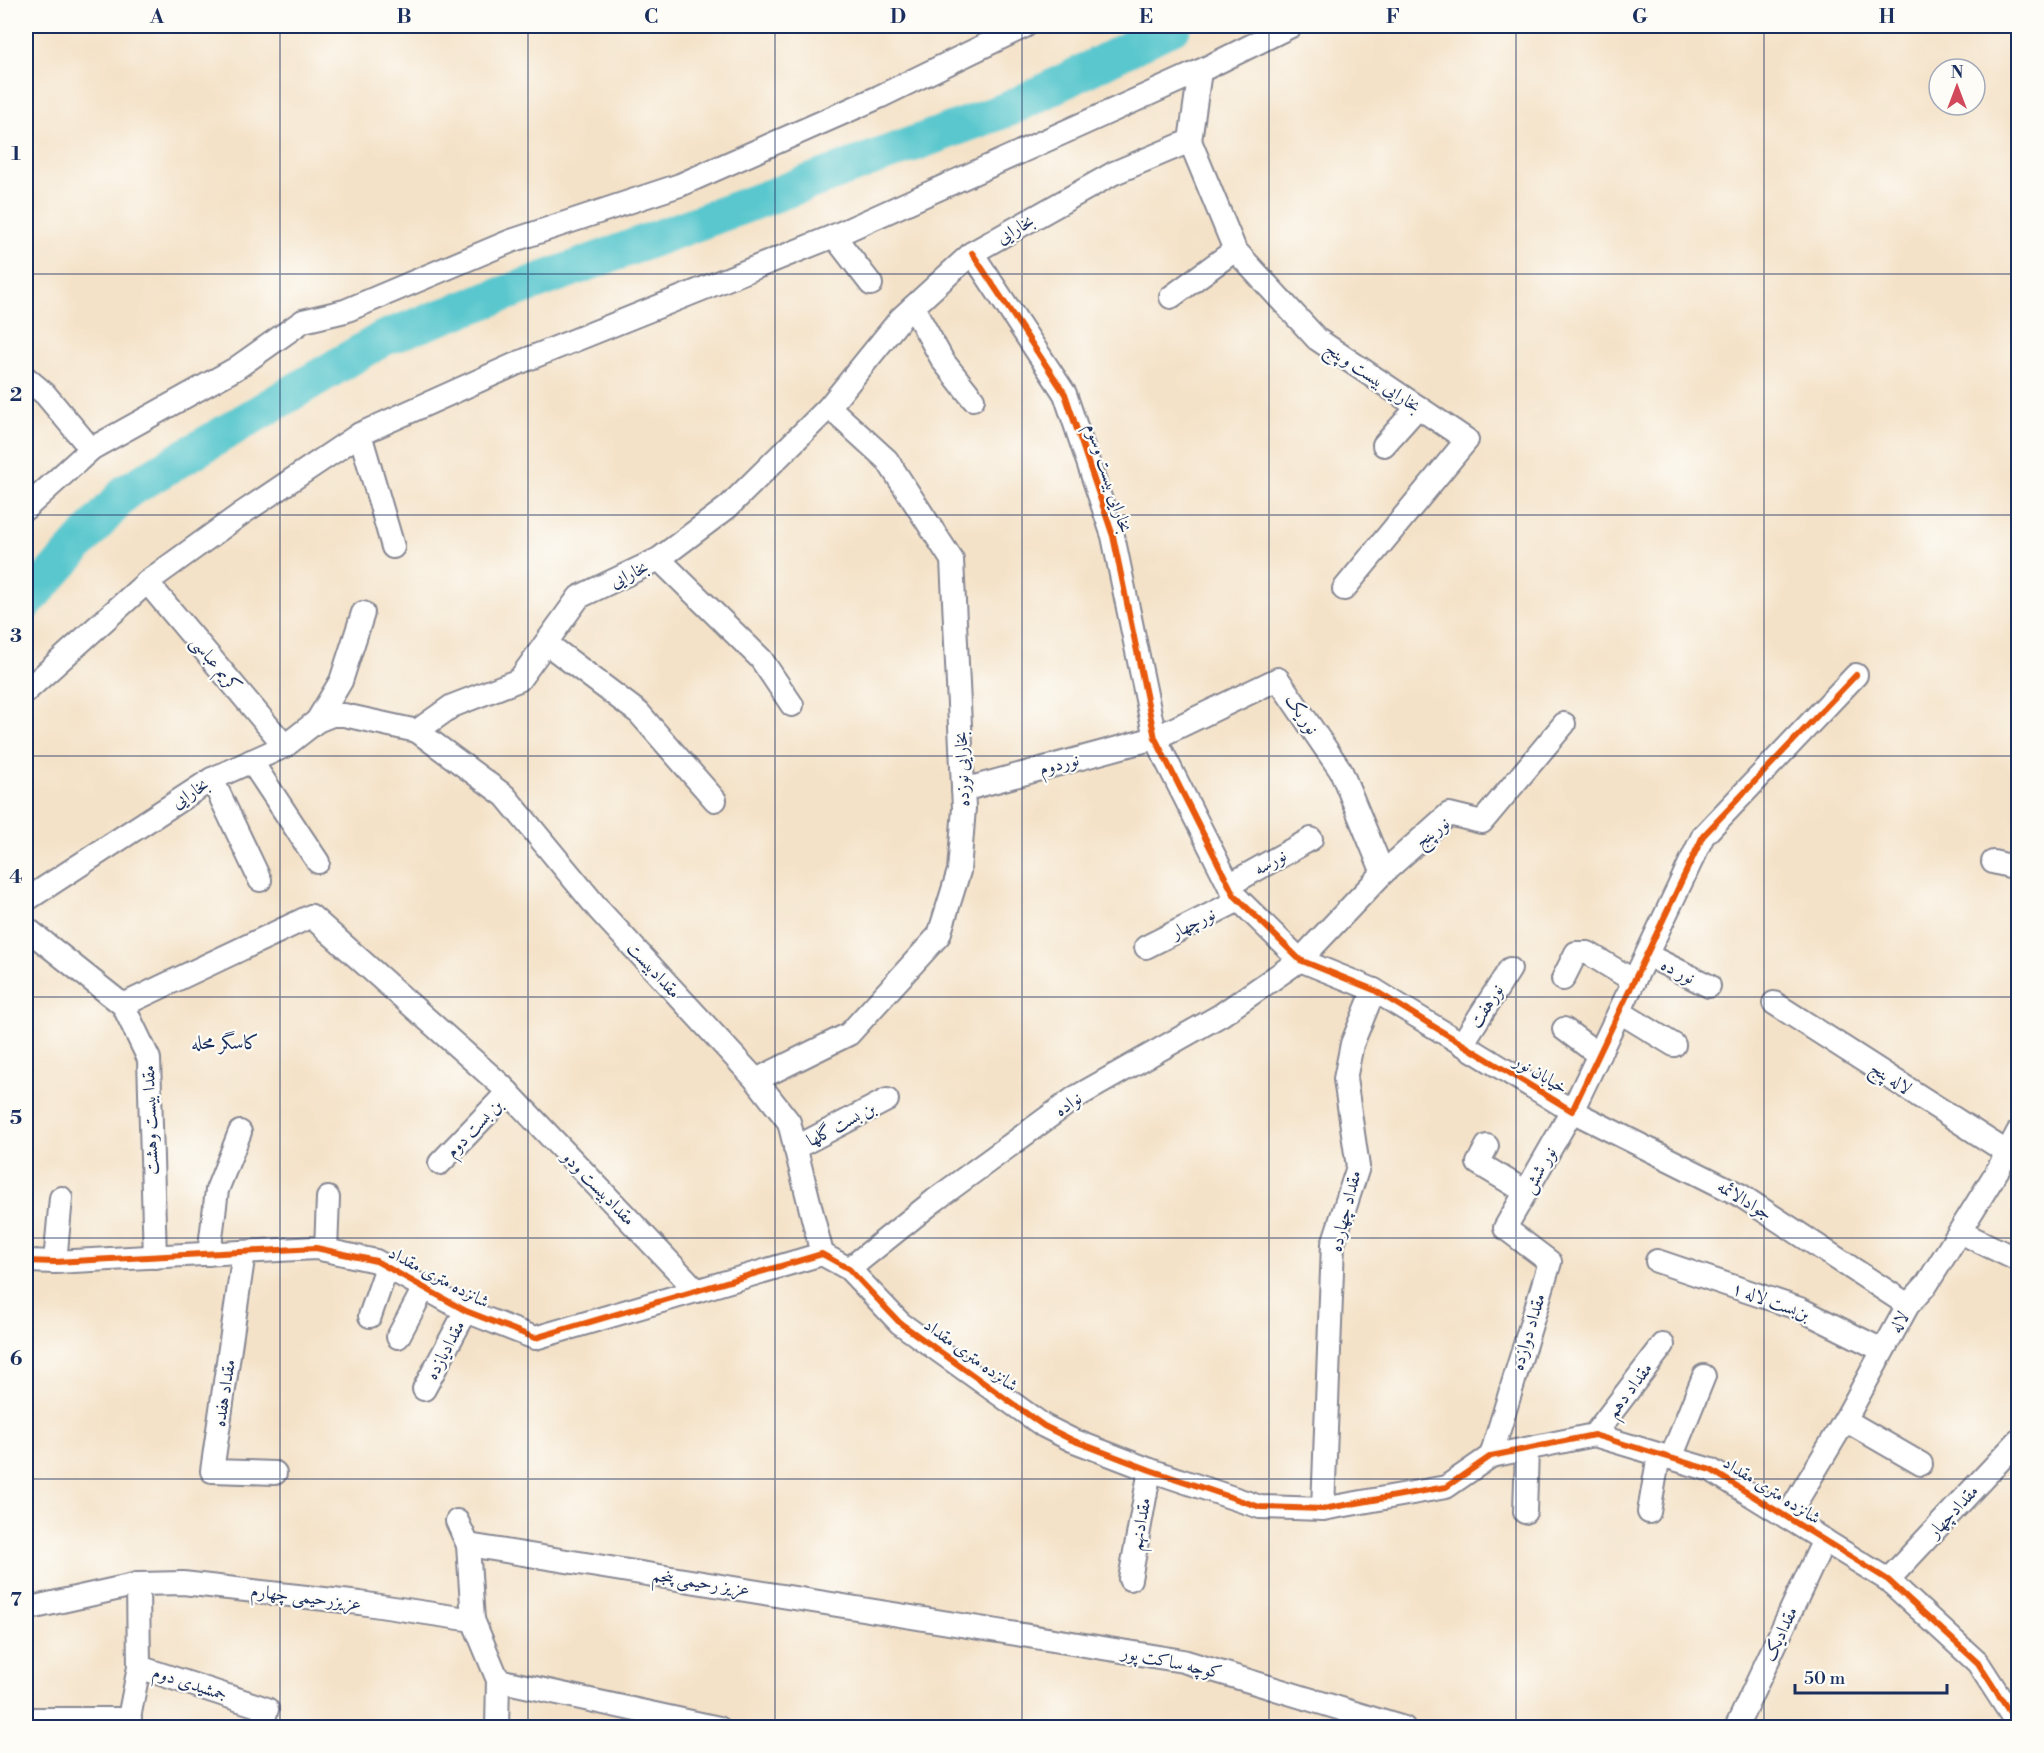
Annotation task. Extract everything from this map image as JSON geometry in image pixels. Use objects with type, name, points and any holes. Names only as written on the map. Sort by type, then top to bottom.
[{"type":"street","points":[[26,508],[91,449],[235,369],[303,321],[345,311],[511,241],[680,185],[879,97],[1025,26]]},
{"type":"street","points":[[26,691],[147,582],[241,514],[360,434],[518,363],[834,236],[1200,71],[1291,26]]},
{"type":"street","points":[[1190,141],[1200,71]]},
{"type":"street","name":"بخارایی بیست وپنج","points":[[1190,141],[1235,250],[1317,339],[1467,440],[1344,589]]},
{"type":"street","name":"بخارایی","points":[[26,900],[212,779],[285,746],[317,721],[332,715],[344,715],[417,731],[452,706],[519,680],[579,597],[659,560],[728,507],[830,408],[901,318],[972,254],[1114,173],[1190,141]]},
{"type":"street","points":[[834,236],[871,285]]},
{"type":"street","points":[[1171,297],[1235,250]]},
{"type":"street","name":"بخارایی بیست وسوم","points":[[972,254],[1065,394],[1113,536],[1155,738]]},
{"type":"street","points":[[913,307],[943,361],[974,399]]},
{"type":"street","points":[[26,378],[45,394],[91,449]]},
{"type":"street","points":[[1384,445],[1418,407]]},
{"type":"street","name":"بخارایی نوزده","points":[[756,1080],[849,1034],[939,935],[959,871],[964,807],[952,560],[887,460],[830,408]]},
{"type":"street","points":[[360,434],[393,547]]},
{"type":"street","points":[[659,560],[761,659],[792,705]]},
{"type":"street","name":"کریم عباسی","points":[[147,582],[285,746]]},
{"type":"street","points":[[317,721],[341,681],[363,613]]},
{"type":"street","points":[[546,643],[639,713],[715,800]]},
{"type":"street","name":"خیابان نور","points":[[1155,738],[1234,893],[1300,960],[1374,990],[1572,1111],[1703,836],[1856,675]]},
{"type":"street","name":"نور یک","points":[[1155,738],[1278,679],[1341,771],[1383,873]]},
{"type":"street","name":"نورپنج","points":[[1300,960],[1383,873],[1449,814],[1482,822],[1564,724]]},
{"type":"street","name":"مقدادبیست","points":[[417,731],[505,796],[600,911],[756,1080],[789,1122],[822,1254]]},
{"type":"street","name":"نوردوم","points":[[963,790],[1155,738]]},
{"type":"street","points":[[251,761],[318,862]]},
{"type":"street","points":[[212,779],[260,880]]},
{"type":"street","name":"نورسه","points":[[1234,893],[1311,839]]},
{"type":"street","points":[[1993,862],[2019,868]]},
{"type":"street","name":"نورچهار","points":[[1146,947],[1234,893]]},
{"type":"street","name":"مقدادبیست ودو","points":[[123,1005],[311,916],[505,1089],[697,1291]]},
{"type":"street","name":"مقدا بیست وهشت","points":[[26,928],[123,1005],[149,1059],[155,1257]]},
{"type":"street","points":[[1563,979],[1576,953],[1588,953],[1634,981]]},
{"type":"street","name":"نور ده","points":[[1647,955],[1708,986]]},
{"type":"street","name":"نواده","points":[[849,1269],[935,1200],[1076,1097],[1221,1015],[1300,960]]},
{"type":"street","name":"نورهفت","points":[[1462,1044],[1510,969]]},
{"type":"street","name":"مقداد چهارده","points":[[1323,1509],[1333,1244],[1358,1167],[1345,1080],[1352,1044],[1374,990]]},
{"type":"street","name":"لاله پنج","points":[[1774,1003],[2007,1153]]},
{"type":"street","points":[[1620,1012],[1674,1046]]},
{"type":"street","points":[[1564,1029],[1599,1055]]},
{"type":"street","name":"بن بست دوم","points":[[441,1163],[505,1089]]},
{"type":"street","name":"بن بست گلها","points":[[795,1148],[887,1100]]},
{"type":"street","name":"نور شش","points":[[1505,1228],[1572,1111]]},
{"type":"street","name":"جوادالائمه","points":[[1572,1111],[1740,1195],[1908,1305]]},
{"type":"street","points":[[209,1254],[217,1190],[240,1132]]},
{"type":"street","name":"لاله","points":[[1787,1517],[1908,1305],[1927,1284],[2019,1132]]},
{"type":"street","points":[[1487,1146],[1478,1163],[1526,1192]]},
{"type":"street","points":[[55,1262],[61,1198]]},
{"type":"street","points":[[326,1250],[328,1198]]},
{"type":"street","name":"مقداد دوازده","points":[[1491,1456],[1550,1262],[1505,1228]]},
{"type":"street","points":[[1960,1232],[2019,1260]]},
{"type":"street","name":"شانزده متری مقداد","points":[[26,1261],[55,1262],[316,1248],[376,1261],[466,1311],[535,1338],[822,1254],[849,1269],[900,1323],[1044,1426],[1072,1440],[1150,1470],[1260,1507],[1323,1509],[1446,1487],[1491,1456],[1594,1435],[1711,1470],[1888,1580],[1978,1663],[2019,1725]]},
{"type":"street","name":"مقداد هفده","points":[[244,1252],[212,1471],[275,1473]]},
{"type":"street","name":"بن‌بست لاله ۱","points":[[1656,1261],[1800,1309],[1882,1350]]},
{"type":"street","points":[[370,1316],[387,1267]]},
{"type":"street","points":[[398,1337],[424,1288]]},
{"type":"street","name":"مقدادیازده","points":[[424,1389],[466,1311]]},
{"type":"street","name":"مقداد دهم","points":[[1594,1435],[1663,1345]]},
{"type":"street","points":[[1649,1512],[1665,1456],[1704,1376]]},
{"type":"street","points":[[1845,1419],[1921,1464]]},
{"type":"street","name":"مقدادچهار","points":[[1888,1580],[2019,1442]]},
{"type":"street","points":[[1525,1512],[1527,1449]]},
{"type":"street","name":"مقدادنهم","points":[[1130,1579],[1150,1470]]},
{"type":"street","points":[[457,1521],[468,1545],[472,1620],[498,1680],[497,1728]]},
{"type":"street","name":"مقدادیک","points":[[1743,1726],[1824,1540]]},
{"type":"street","name":"عزیز رحیمی پنجم","points":[[468,1545],[934,1620]]},
{"type":"street","name":"عزیزرحیمی چهارم","points":[[26,1609],[138,1584],[183,1583],[360,1603],[472,1620]]},
{"type":"street","name":"جمشیدی دوم","points":[[138,1584],[139,1666],[267,1709],[261,1728]]},
{"type":"street","name":"کوچه ساکت پور","points":[[934,1620],[1183,1661],[1404,1728]]},
{"type":"street","points":[[26,1719],[128,1724],[139,1666]]},
{"type":"street","points":[[498,1680],[712,1727]]},
{"type":"waterway","points":[[26,603],[127,491],[384,338],[1011,108],[1174,26]]},
{"type":"cycle path","points":[[972,253],[1065,394],[1113,536],[1155,738],[1234,895],[1300,960],[1374,990],[1572,1111],[1703,836],[1856,675]]},
{"type":"cycle path","points":[[26,1261],[55,1262],[316,1248],[376,1261],[466,1311],[535,1338],[822,1254],[849,1269],[900,1323],[1044,1426],[1072,1440],[1150,1470],[1260,1507],[1323,1509],[1446,1487],[1491,1456],[1594,1435],[1711,1470],[1888,1580],[1978,1663],[2018,1725]]},
{"type":"district","name":"کاسگر محله","points":[[225,1042]]}]
